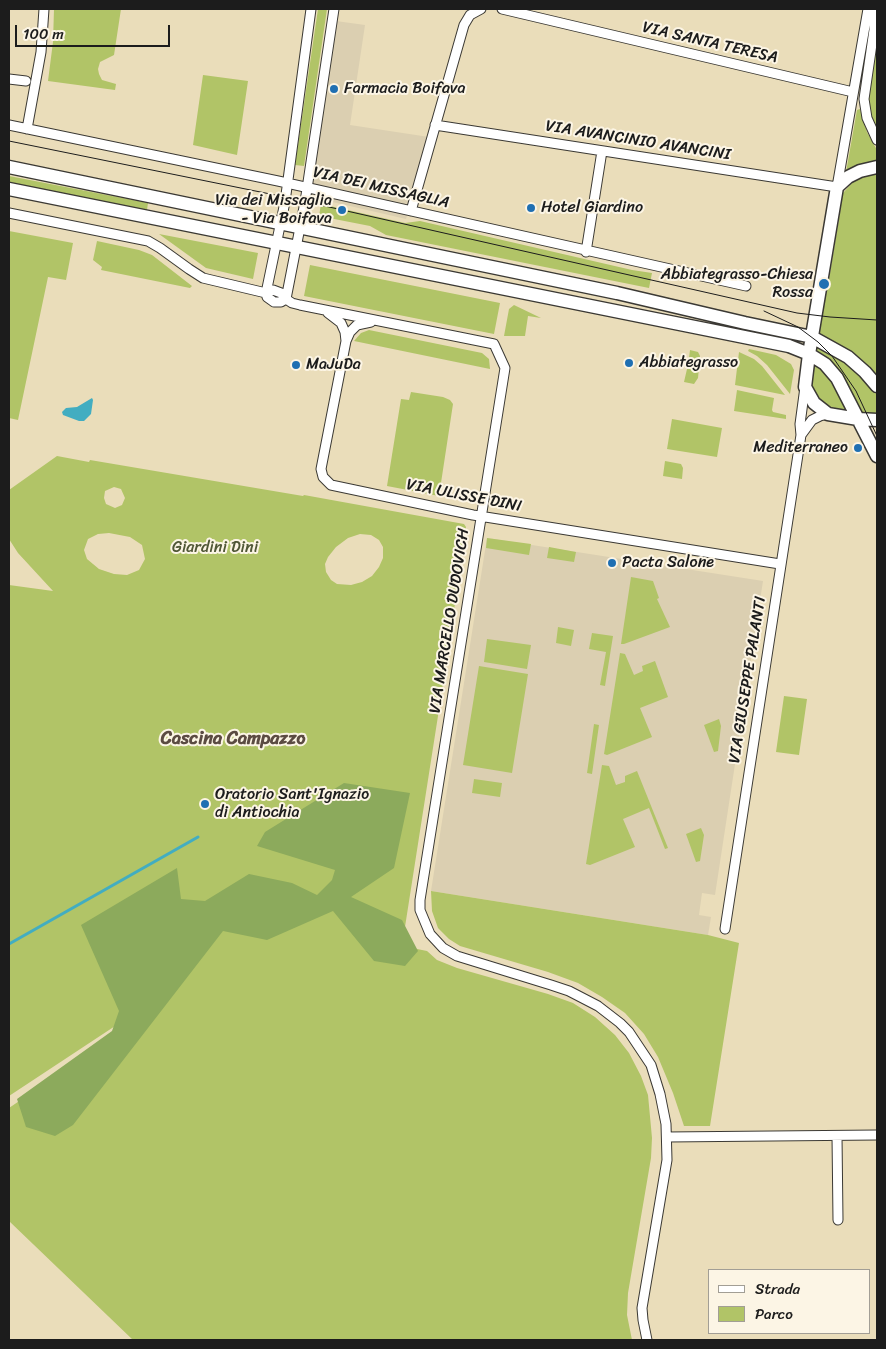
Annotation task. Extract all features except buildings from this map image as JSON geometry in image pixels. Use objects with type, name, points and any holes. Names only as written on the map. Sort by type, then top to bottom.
[{"type":"main road","points":[[9,167],[617,293],[812,337],[848,357],[877,386]]},
{"type":"main road","points":[[877,167],[854,174],[837,187],[805,387],[814,403],[828,414],[877,420]]},
{"type":"main road","points":[[9,188],[774,343],[809,354],[825,364],[837,378],[877,456]]},
{"type":"street","points":[[27,129],[41,52],[44,9]]},
{"type":"street","points":[[266,293],[281,223],[311,9]]},
{"type":"street","points":[[286,299],[307,188],[334,9]]},
{"type":"street","points":[[411,211],[464,25],[470,15],[481,9]]},
{"type":"street","name":"VIA SANTA TERESA","points":[[502,9],[853,92]]},
{"type":"street","points":[[837,187],[868,9]]},
{"type":"street","points":[[875,9],[874,30],[864,94],[867,118],[877,140]]},
{"type":"street","points":[[9,79],[26,81]]},
{"type":"street","name":"VIA AVANCINIO AVANCINI","points":[[435,124],[837,187]]},
{"type":"street","name":"VIA DEI MISSAGLIA","points":[[9,125],[287,183],[586,252],[746,286]]},
{"type":"street","points":[[586,252],[602,151]]},
{"type":"street","points":[[9,213],[139,238],[155,244],[189,270],[203,278],[266,293],[273,290],[281,293],[286,299],[300,305],[381,322]]},
{"type":"street","points":[[324,310],[341,323],[346,341]]},
{"type":"street","points":[[346,341],[350,332],[357,325],[367,322],[381,322]]},
{"type":"street","name":"VIA MARCELLO DUDOVICH","points":[[381,322],[494,344],[505,368],[420,910],[430,934],[443,948],[457,956],[569,991],[598,1006],[620,1023],[636,1041],[651,1065],[660,1094],[667,1137],[667,1160],[642,1308],[648,1340]]},
{"type":"street","name":"VIA ULISSE DINI","points":[[346,341],[321,463],[321,473],[331,485],[482,516],[780,564]]},
{"type":"street","name":"VIA GIUSEPPE PALANTI","points":[[725,929],[801,435],[800,424],[805,387]]},
{"type":"street","points":[[801,435],[812,420],[828,414]]},
{"type":"street","points":[[667,1137],[877,1135]]},
{"type":"street","points":[[837,1136],[838,1220]]},
{"type":"shaded area","points":[[336,21],[365,25],[350,125],[429,137],[406,219],[311,197]]},
{"type":"shaded area","points":[[487,538],[763,581],[715,895],[702,893],[699,915],[711,917],[708,935],[431,891]]},
{"type":"green space","points":[[54,9],[121,9],[114,55],[100,62],[98,69],[102,80],[116,84],[115,90],[48,81],[53,42]]},
{"type":"green space","points":[[318,9],[327,9],[304,166],[295,165]]},
{"type":"green space","points":[[876,46],[877,130],[871,117],[868,101]]},
{"type":"green space","points":[[203,75],[248,81],[237,155],[193,145]]},
{"type":"green space","points":[[860,109],[867,132],[877,150],[877,161],[846,172],[857,110]]},
{"type":"green space","points":[[877,172],[877,376],[848,350],[817,332],[826,279],[829,279],[840,213],[837,212],[839,202],[843,193],[853,182],[868,174]]},
{"type":"green space","points":[[9,176],[148,203],[147,210],[9,183]]},
{"type":"green space","points":[[321,204],[405,223],[420,221],[652,273],[649,288],[386,235],[370,226],[319,216]]},
{"type":"green space","points":[[9,231],[73,243],[66,280],[48,277],[18,420],[9,418]]},
{"type":"green space","points":[[159,234],[258,253],[253,279],[206,268]]},
{"type":"green space","points":[[97,241],[139,250],[152,255],[192,286],[190,288],[101,270],[102,267],[93,260]]},
{"type":"green space","points":[[310,265],[500,303],[494,334],[304,296]]},
{"type":"green space","points":[[514,305],[541,318],[528,316],[525,336],[504,336],[509,309]]},
{"type":"green space","points":[[369,330],[482,353],[489,359],[490,369],[354,341],[361,333]]},
{"type":"green space","points":[[816,346],[845,361],[871,386],[877,395],[877,415],[862,413],[816,351]]},
{"type":"green space","points":[[749,349],[776,355],[791,364],[794,370],[790,394],[767,365],[748,351]]},
{"type":"green space","points":[[690,350],[698,352],[700,356],[698,378],[694,384],[684,382],[687,369],[695,369],[697,359],[689,358]]},
{"type":"green space","points":[[739,352],[754,359],[762,366],[785,395],[735,385]]},
{"type":"green space","points":[[813,363],[820,365],[835,384],[847,411],[823,404],[813,391],[810,382]]},
{"type":"green space","points":[[737,390],[774,398],[773,412],[786,415],[786,419],[734,411]]},
{"type":"green space","points":[[411,392],[443,397],[450,400],[453,404],[439,496],[387,486],[401,399],[409,400]]},
{"type":"green space","points":[[672,419],[722,428],[717,457],[667,449]]},
{"type":"green space","name":"Giardini Dini","points":[[57,456],[304,495],[464,524],[466,527],[448,652],[402,946],[427,951],[437,960],[457,968],[573,1003],[595,1017],[615,1035],[629,1053],[648,1095],[652,1138],[651,1158],[628,1293],[627,1315],[632,1340],[133,1340],[9,1221],[9,1108],[94,1050],[153,1001],[9,1096],[9,585],[53,591],[18,553],[9,539],[9,490]],"holes":[[[114,487],[121,489],[125,498],[122,505],[115,508],[106,504],[104,498],[105,491]],[[109,533],[130,537],[142,545],[145,559],[139,570],[127,575],[114,574],[99,569],[87,559],[84,550],[88,539],[98,534]],[[360,534],[371,535],[379,540],[383,547],[383,558],[372,576],[362,582],[351,585],[337,584],[331,580],[326,572],[325,564],[336,547],[348,538]]]},
{"type":"green space","points":[[665,461],[681,464],[683,468],[682,479],[663,476]]},
{"type":"green space","points":[[487,538],[531,544],[529,555],[486,548]]},
{"type":"green space","points":[[549,547],[576,552],[574,562],[547,558]]},
{"type":"green space","points":[[631,577],[653,581],[659,598],[657,599],[670,627],[621,644]]},
{"type":"green space","points":[[558,627],[574,630],[571,646],[556,643]]},
{"type":"green space","points":[[592,633],[613,636],[605,686],[600,685],[606,652],[589,649]]},
{"type":"green space","points":[[487,639],[531,645],[527,669],[484,662]]},
{"type":"green space","points":[[620,653],[625,654],[634,675],[643,671],[642,666],[655,661],[668,697],[640,708],[652,737],[607,755],[604,754]]},
{"type":"green space","points":[[479,666],[528,674],[512,773],[463,765]]},
{"type":"green space","points":[[784,696],[807,699],[799,755],[776,752]]},
{"type":"green space","points":[[719,719],[721,726],[718,751],[714,752],[704,725]]},
{"type":"green space","points":[[594,724],[599,725],[592,774],[587,773]]},
{"type":"green space","points":[[602,765],[609,766],[616,785],[625,782],[625,776],[637,771],[668,848],[665,849],[649,808],[623,819],[635,847],[590,865],[586,864]]},
{"type":"green space","points":[[474,779],[502,783],[500,797],[472,793]]},
{"type":"green space","points":[[344,783],[410,793],[394,868],[351,897],[402,920],[418,951],[405,966],[374,961],[333,911],[267,940],[223,931],[73,1125],[55,1136],[26,1127],[17,1099],[112,1031],[119,1011],[81,925],[177,868],[181,899],[205,901],[249,874],[292,883],[317,895],[332,880],[335,870],[257,846],[265,832]]},
{"type":"green space","points":[[701,828],[704,835],[700,861],[696,862],[686,834]]},
{"type":"green space","points":[[431,891],[708,935],[739,943],[710,1126],[684,1126],[658,1057],[644,1034],[625,1013],[578,983],[548,972],[460,946],[449,939],[438,928],[432,911]]},
{"type":"water","points":[[92,398],[91,414],[84,421],[63,415],[62,412],[66,408],[77,407]]},
{"type":"waterway","points":[[9,944],[198,837]]},
{"type":"tram line","points":[[9,141],[285,197],[797,313],[877,320]]},
{"type":"tram line","points":[[764,311],[798,327],[818,342],[832,356],[856,391],[877,436]]},
{"type":"place","name":"Farmacia Boifava","points":[[334,89]]},
{"type":"place","name":"Hotel Giardino","points":[[531,208]]},
{"type":"place","name":"Via dei Missaglia - Via Boifava","points":[[342,210]]},
{"type":"place","name":"Abbiategrasso-Chiesa Rossa","points":[[824,284]]},
{"type":"place","name":"Abbiategrasso","points":[[629,363]]},
{"type":"place","name":"MaJuDa","points":[[296,365]]},
{"type":"place","name":"Mediterraneo","points":[[858,448]]},
{"type":"place","name":"Pacta Salone","points":[[612,563]]},
{"type":"place","name":"Oratorio Sant'Ignazio di Antiochia","points":[[205,804]]},
{"type":"district","name":"Cascina Campazzo","points":[[233,739]]}]
